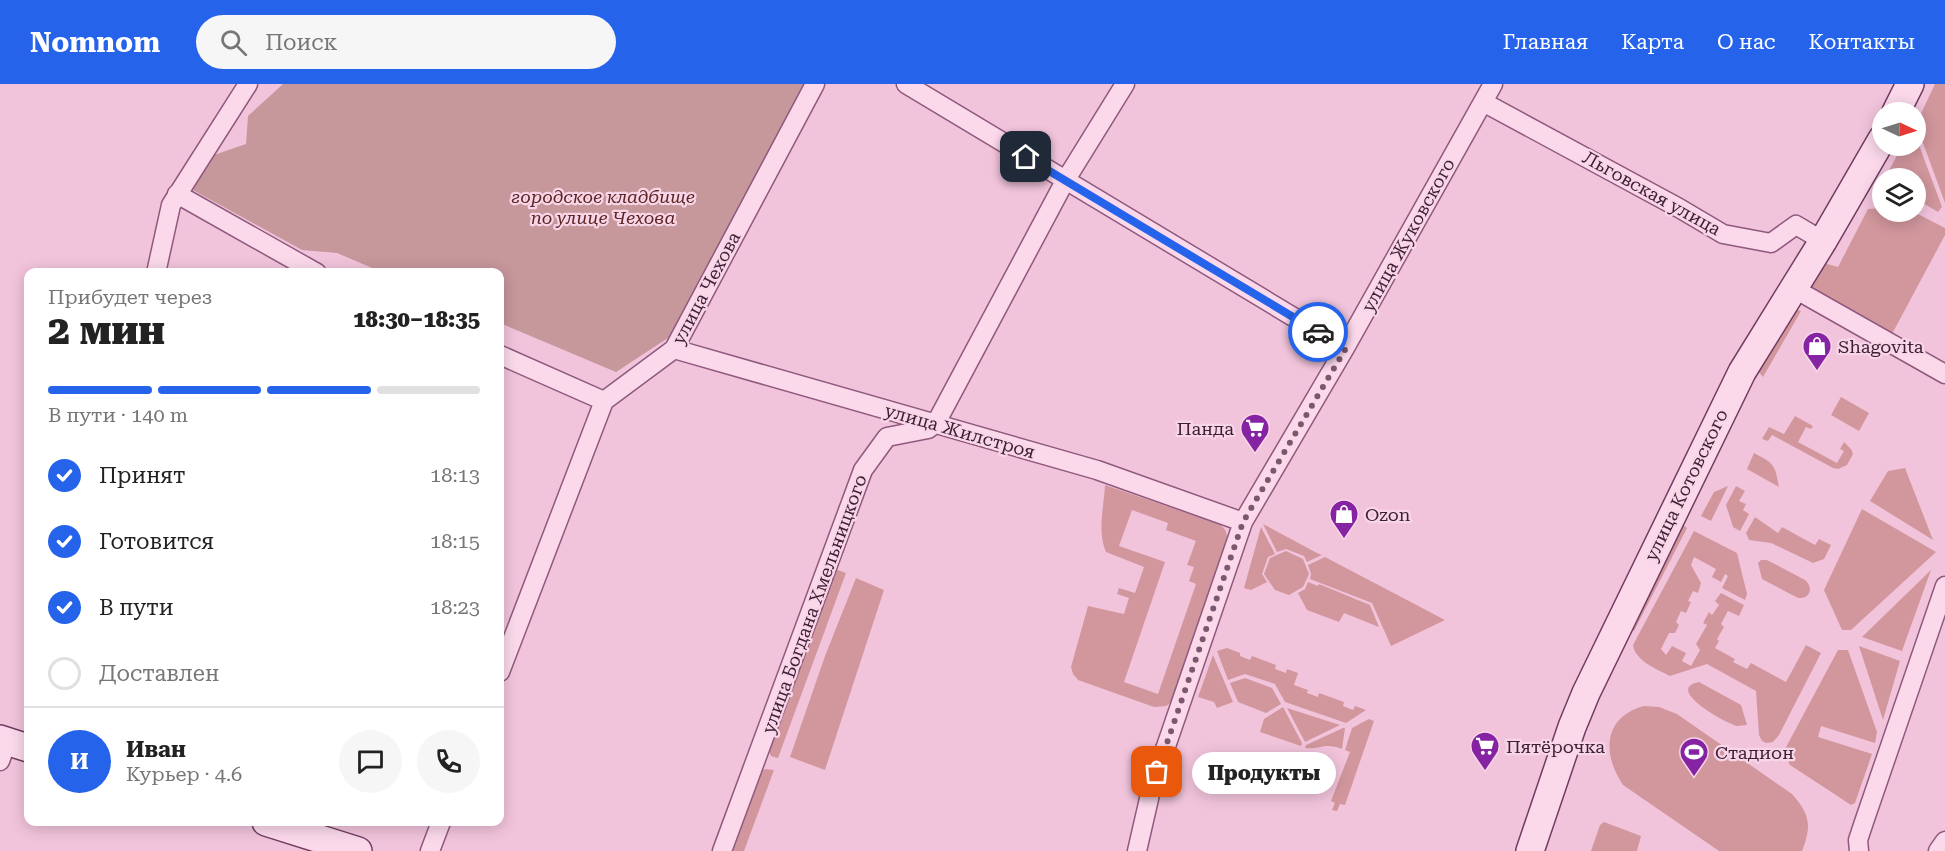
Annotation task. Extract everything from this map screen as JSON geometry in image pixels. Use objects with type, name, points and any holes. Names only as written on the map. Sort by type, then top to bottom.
[{"type":"street","points":[[157,268],[171,205],[248,84]]},
{"type":"street","name":"улица Чехова","points":[[604,400],[674,349],[815,84]]},
{"type":"street","points":[[906,84],[1346,348]]},
{"type":"street","points":[[936,423],[1065,181],[1125,84]]},
{"type":"street","name":"улица Жуковского","points":[[1137,851],[1150,790],[1243,522],[1346,348],[1493,84]]},
{"type":"street","points":[[1901,102],[1910,84]]},
{"type":"street","name":"Льговская улица","points":[[1482,102],[1723,234],[1771,243],[1796,225],[1823,241]]},
{"type":"street","name":"улица Котовского","points":[[1530,851],[1572,727],[1610,641],[1742,372],[1872,156]]},
{"type":"street","points":[[177,194],[308,268]]},
{"type":"street","points":[[1793,288],[1945,374]]},
{"type":"street","name":"улица Жилстроя","points":[[674,349],[1097,471],[1243,522]]},
{"type":"street","points":[[504,357],[604,400],[504,662]]},
{"type":"street","name":"улица Богдана Хмельницкого","points":[[722,851],[863,470],[887,437],[928,429],[936,423]]},
{"type":"street","points":[[1859,851],[1858,840],[1945,586]]},
{"type":"street","points":[[279,826],[358,851]]},
{"type":"street","points":[[430,851],[439,826]]},
{"type":"street","points":[[1938,851],[1945,841]]},
{"type":"shaded area","points":[[1935,84],[1945,84],[1945,203],[1926,151],[1926,103]]},
{"type":"shaded area","points":[[1897,156],[1923,156],[1942,207],[1938,212],[1926,205],[1926,168],[1890,168]]},
{"type":"shaded area","points":[[1868,209],[1872,209],[1872,222],[1926,222],[1926,218],[1945,228],[1945,235],[1892,334],[1811,286],[1824,263],[1838,267]]},
{"type":"shaded area","points":[[1795,309],[1801,311],[1763,377],[1757,370]]},
{"type":"shaded area","points":[[1841,397],[1869,413],[1859,431],[1831,415]]},
{"type":"shaded area","points":[[1795,416],[1813,426],[1811,429],[1806,427],[1798,442],[1837,463],[1844,451],[1840,449],[1844,442],[1853,454],[1847,465],[1838,469],[1833,468],[1772,435],[1768,441],[1762,439],[1769,427],[1784,434]]},
{"type":"shaded area","points":[[1754,453],[1773,466],[1779,487],[1747,469]]},
{"type":"shaded area","points":[[1905,468],[1933,540],[1870,501],[1888,471]]},
{"type":"shaded area","points":[[1105,485],[1219,524],[1225,529],[1227,540],[1173,701],[1166,706],[1154,707],[1078,680],[1071,667],[1088,606],[1124,614],[1129,598],[1117,594],[1119,588],[1135,593],[1144,567],[1106,552],[1101,528]],"holes":[[[1132,510],[1168,523],[1166,530],[1196,541],[1187,565],[1194,567],[1189,581],[1196,584],[1158,694],[1124,682],[1165,562],[1119,546]]]},
{"type":"shaded area","points":[[1728,486],[1711,521],[1701,516],[1714,492]]},
{"type":"shaded area","points":[[1736,486],[1745,491],[1739,501],[1746,504],[1743,510],[1749,514],[1740,531],[1733,527],[1726,505]]},
{"type":"shaded area","points":[[1862,509],[1936,552],[1851,630],[1842,630],[1824,590]]},
{"type":"shaded area","points":[[1755,517],[1778,533],[1782,527],[1815,545],[1819,539],[1831,545],[1824,559],[1813,563],[1771,543],[1749,540],[1746,533]]},
{"type":"shaded area","points":[[1263,524],[1322,555],[1307,562],[1304,556],[1286,549],[1277,552]]},
{"type":"shaded area","points":[[1683,525],[1687,528],[1634,631],[1629,628],[1679,528]]},
{"type":"shaded area","points":[[1261,527],[1275,554],[1268,557],[1262,574],[1267,582],[1251,590],[1244,588]]},
{"type":"shaded area","points":[[1694,531],[1737,553],[1747,594],[1745,600],[1722,588],[1728,576],[1725,574],[1721,582],[1712,577],[1716,569],[1694,557],[1691,565],[1701,583],[1698,593],[1693,591],[1688,601],[1691,602],[1686,613],[1681,611],[1676,622],[1679,625],[1675,633],[1669,633],[1661,649],[1666,655],[1672,646],[1686,653],[1682,661],[1691,666],[1700,650],[1696,644],[1707,625],[1703,623],[1709,612],[1712,615],[1719,605],[1715,601],[1721,593],[1744,605],[1739,616],[1728,611],[1721,624],[1724,627],[1715,648],[1735,659],[1733,662],[1747,669],[1751,663],[1786,682],[1806,645],[1821,653],[1779,735],[1773,742],[1762,741],[1759,735],[1756,691],[1707,664],[1670,676],[1647,664],[1635,651],[1633,645]]},
{"type":"shaded area","points":[[1286,551],[1303,559],[1309,574],[1303,587],[1289,595],[1275,590],[1264,574],[1270,558]]},
{"type":"shaded area","points":[[1325,557],[1445,620],[1391,646],[1372,603],[1310,579],[1308,565]]},
{"type":"shaded area","points":[[1761,560],[1767,560],[1805,580],[1810,589],[1808,595],[1798,598],[1762,579],[1758,563]]},
{"type":"shaded area","points":[[833,568],[846,573],[778,758],[771,756],[768,750]]},
{"type":"shaded area","points":[[1931,570],[1902,651],[1862,637]]},
{"type":"shaded area","points":[[856,578],[884,590],[825,770],[790,757],[825,656]]},
{"type":"shaded area","points":[[1308,582],[1318,586],[1319,584],[1370,605],[1379,627],[1344,613],[1339,622],[1307,610],[1298,593],[1305,589]]},
{"type":"shaded area","points":[[1859,646],[1900,661],[1883,720]]},
{"type":"shaded area","points":[[1227,648],[1250,660],[1252,656],[1276,665],[1275,669],[1286,673],[1287,669],[1298,673],[1294,685],[1308,690],[1307,693],[1318,697],[1319,693],[1344,702],[1343,706],[1353,710],[1355,706],[1366,710],[1346,723],[1285,702],[1275,684],[1245,674],[1228,680],[1217,651]]},
{"type":"shaded area","points":[[1838,650],[1848,650],[1877,732],[1875,743],[1821,726],[1818,737],[1872,754],[1855,803],[1851,805],[1790,765],[1785,755],[1785,749]]},
{"type":"shaded area","points":[[1213,655],[1233,702],[1217,708],[1214,702],[1198,697]]},
{"type":"shaded area","points":[[1245,678],[1272,688],[1281,704],[1266,713],[1238,702],[1230,683]]},
{"type":"shaded area","points":[[1699,682],[1741,705],[1747,725],[1731,724],[1701,706],[1688,692],[1690,686]]},
{"type":"shaded area","name":"Стадион","points":[[1644,706],[1659,707],[1677,714],[1792,794],[1803,808],[1808,821],[1802,851],[1719,851],[1623,785],[1612,761],[1610,738],[1620,719],[1630,711]]},
{"type":"shaded area","points":[[1283,707],[1302,743],[1301,746],[1260,732],[1264,719]]},
{"type":"shaded area","points":[[1287,708],[1340,725],[1305,742]]},
{"type":"shaded area","points":[[1369,719],[1374,721],[1345,805],[1340,804],[1337,811],[1332,810],[1335,803],[1331,801],[1350,752],[1345,750],[1352,728]]},
{"type":"shaded area","points":[[1345,728],[1342,749],[1331,746],[1305,748],[1306,745]]},
{"type":"shaded area","points":[[765,769],[774,770],[744,851],[732,851],[760,772]]},
{"type":"shaded area","points":[[1604,822],[1641,836],[1637,851],[1591,851],[1600,825]]},
{"type":"green space","name":"городское кладбище по улице Чехова","points":[[283,84],[808,84],[671,336],[616,372],[504,325],[504,268],[372,268],[337,253],[302,250],[191,189],[214,155],[246,144],[248,116]]},
{"type":"way so far","points":[[1157,772],[1243,522],[1346,348],[1318,332]]},
{"type":"place","name":"Shagovita","points":[[1817,372]]},
{"type":"place","name":"Панда","points":[[1255,454]]},
{"type":"place","name":"Ozon","points":[[1344,540]]},
{"type":"place","name":"Продукты","points":[[1157,772]]},
{"type":"place","name":"Пятёрочка","points":[[1485,772]]},
{"type":"place","name":"Стадион","points":[[1694,778]]},
{"type":"route","points":[[1026,157],[1318,332]]}]
